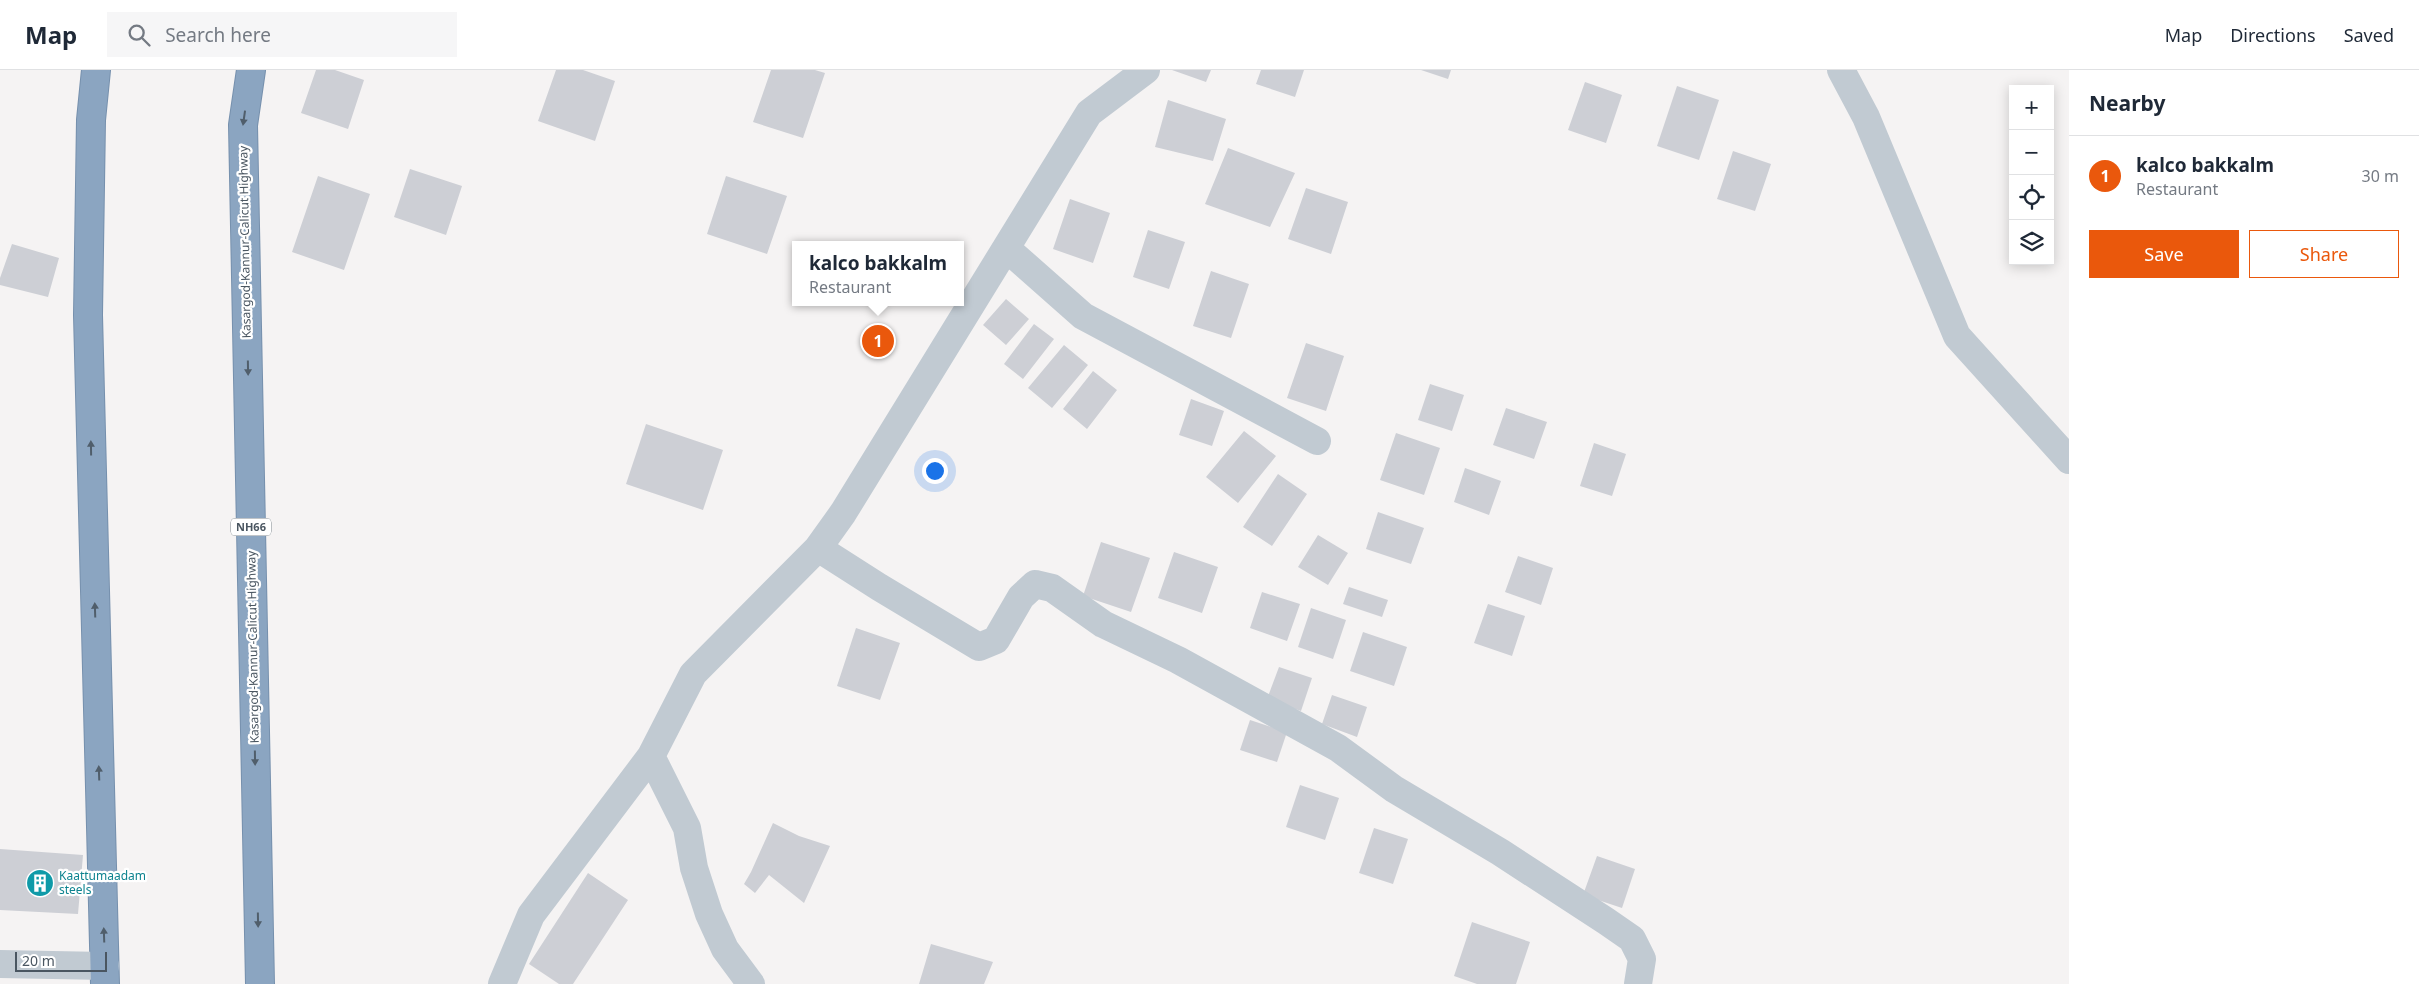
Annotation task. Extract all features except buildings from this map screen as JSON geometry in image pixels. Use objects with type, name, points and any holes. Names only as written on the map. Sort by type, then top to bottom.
[{"type":"highway","points":[[96,70],[90,120],[88,316],[105,975]]},
{"type":"highway","name":"Kasargod-Kannur-Calicut Highway","points":[[251,70],[243,125],[260,984]]},
{"type":"street","points":[[502,984],[531,915],[652,756],[693,674],[818,548],[843,513],[1089,113],[1146,70]]},
{"type":"street","points":[[1840,70],[1866,118],[1957,336],[2069,460]]},
{"type":"street","points":[[1006,248],[1083,316],[1316,441]]},
{"type":"street","points":[[818,548],[979,647],[996,640],[1021,597],[1035,584],[1052,588],[1104,624],[1178,660],[1338,748],[1394,789],[1500,852],[1632,939],[1642,958],[1638,984]]},
{"type":"street","points":[[652,756],[687,828],[694,868],[717,932],[725,949],[751,984]]},
{"type":"street","points":[[0,964],[105,975]]},
{"type":"place","name":"kalco bakkalm","points":[[878,341]]},
{"type":"place","name":"Kaattumaadam steels","points":[[40,883]]}]
